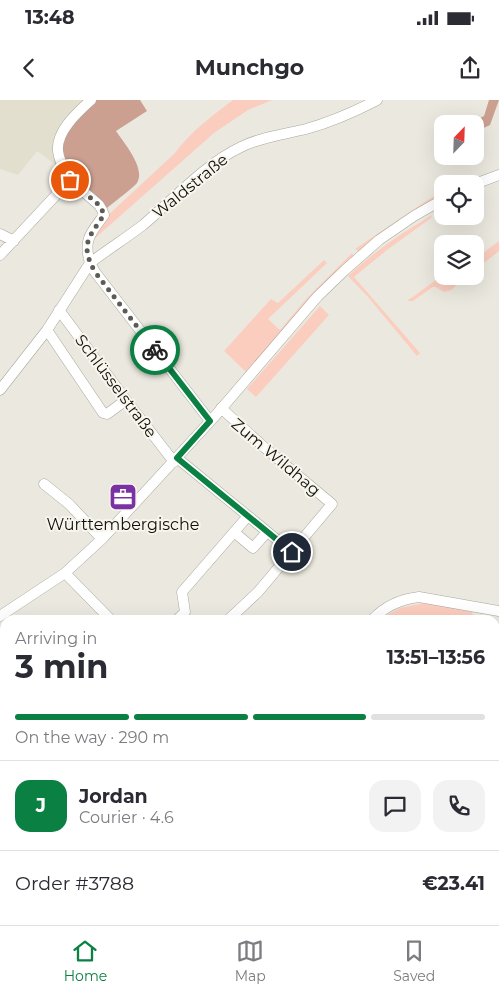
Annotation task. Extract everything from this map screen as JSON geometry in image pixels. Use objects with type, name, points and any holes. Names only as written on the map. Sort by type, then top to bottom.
[{"type":"street","points":[[91,100],[69,122],[58,145],[60,161],[70,180],[99,205],[104,215],[90,235],[87,243],[90,263],[210,421]]},
{"type":"street","name":"Waldstraße","points":[[0,390],[47,330],[90,263],[142,226],[205,171],[242,146],[308,128],[356,105],[377,100]]},
{"type":"street","points":[[484,181],[499,175]]},
{"type":"street","points":[[0,255],[70,180]]},
{"type":"street","points":[[2,615],[65,573],[102,539],[210,421],[318,296],[344,270],[379,240],[434,205]]},
{"type":"street","points":[[0,234],[14,241]]},
{"type":"street","name":"Schlüsselstraße","points":[[60,310],[126,400],[175,460],[292,552]]},
{"type":"street","points":[[47,330],[104,413],[107,414],[126,400]]},
{"type":"street","name":"Zum Wildhag","points":[[221,408],[332,504],[292,552]]},
{"type":"street","points":[[44,484],[69,504],[102,539]]},
{"type":"street","points":[[182,615],[185,612],[182,592],[248,516]]},
{"type":"street","points":[[234,532],[253,548],[267,532]]},
{"type":"street","points":[[233,615],[258,592],[292,552]]},
{"type":"street","points":[[65,573],[105,615]]},
{"type":"street","points":[[378,615],[392,605],[410,598],[419,597],[499,612]]},
{"type":"shaded area","points":[[0,100],[97,100],[89,105],[60,168],[37,151],[18,175],[0,169]]},
{"type":"shaded area","points":[[97,100],[140,100],[147,111],[116,131],[133,156],[139,170],[139,177],[135,185],[107,208],[66,167],[62,150],[66,134],[89,105]]},
{"type":"shaded area","points":[[233,100],[272,100],[248,110],[214,133],[93,240],[105,218],[175,153],[195,131]]},
{"type":"shaded area","points":[[489,100],[499,100],[490,125],[484,128],[484,116]]},
{"type":"shaded area","points":[[434,196],[434,201],[361,251],[355,249]]},
{"type":"shaded area","points":[[432,215],[431,218],[354,277],[420,353],[417,356],[348,276],[388,243]]},
{"type":"shaded area","points":[[499,241],[499,251],[484,263],[484,252]]},
{"type":"shaded area","points":[[352,253],[354,257],[247,373],[224,351],[271,299],[278,303],[324,260],[327,263],[268,319],[280,330],[307,298]]},
{"type":"shaded area","points":[[434,281],[434,285],[457,285],[451,290],[444,292],[433,287],[413,301],[407,301]]},
{"type":"shaded area","points":[[320,306],[329,315],[256,397],[247,389]]},
{"type":"shaded area","points":[[429,602],[472,612],[473,615],[387,615],[400,608]]},
{"type":"way so far","points":[[70,180],[99,205],[104,215],[90,235],[87,243],[90,263],[155,350]]},
{"type":"place","name":"Württembergische","points":[[123,497]]},
{"type":"route","points":[[155,350],[210,421],[177,458],[292,552]]}]
